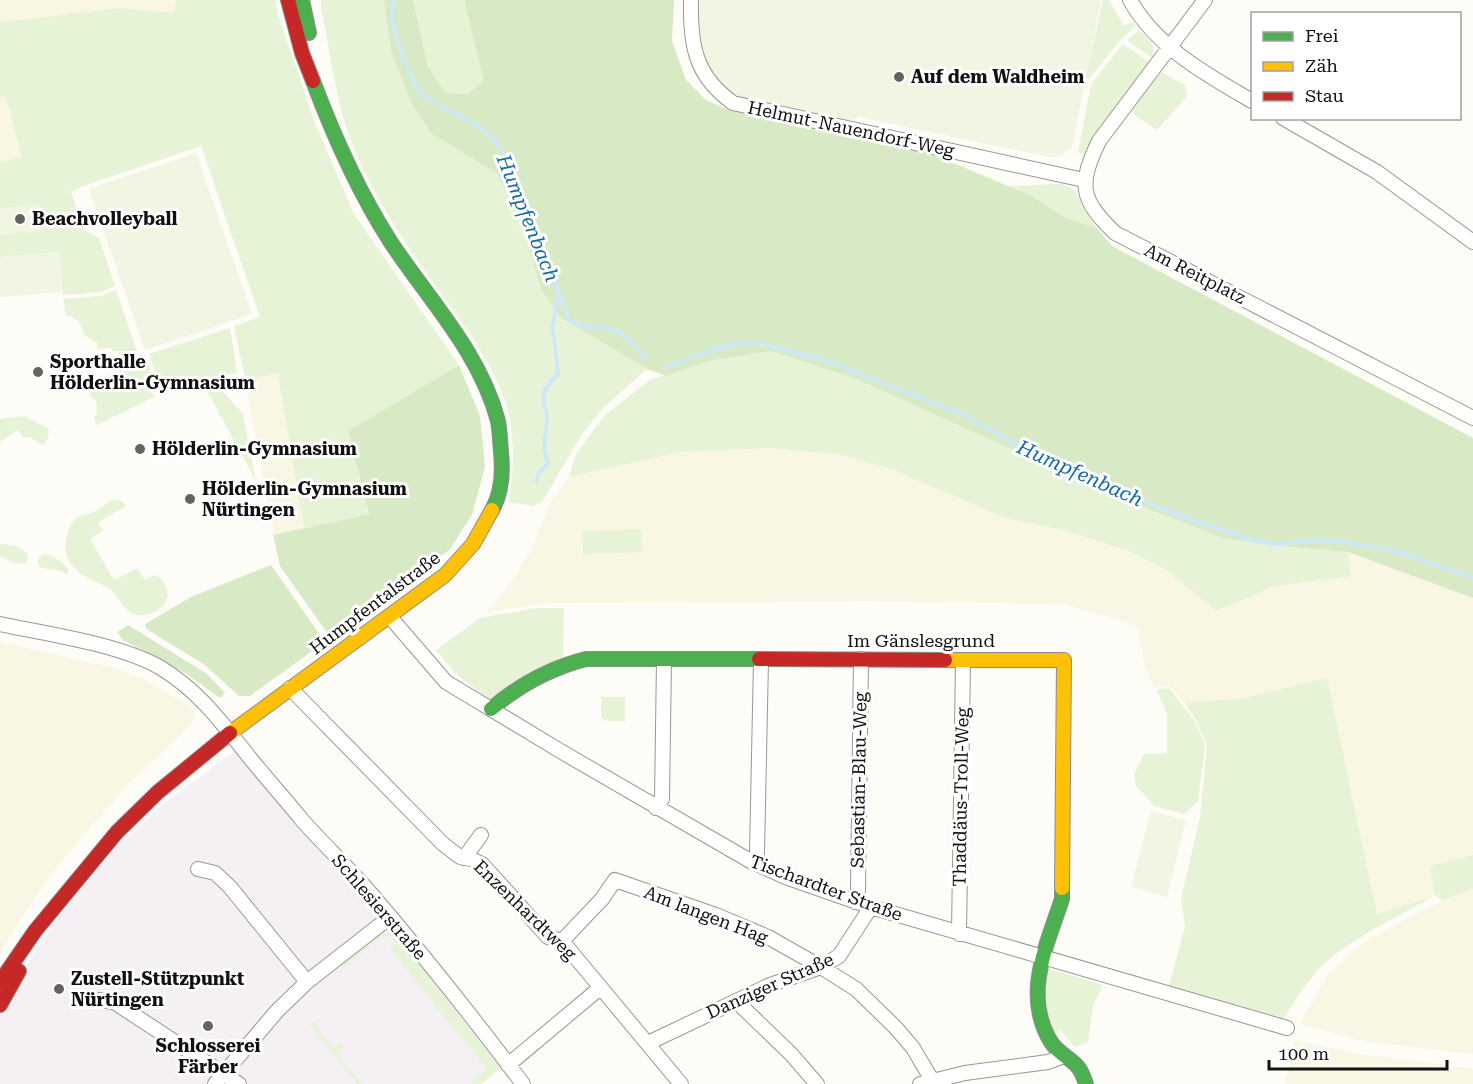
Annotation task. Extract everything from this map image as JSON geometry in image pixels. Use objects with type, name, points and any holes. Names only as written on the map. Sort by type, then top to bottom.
[{"type":"street","name":"Humpfentalstraße","points":[[62,899],[117,832],[158,792],[231,732],[445,575],[463,558],[487,522],[497,502],[502,462],[498,423],[470,354],[390,241],[363,196],[335,138],[302,53],[288,0]]},
{"type":"street","name":"Humpfentalstraße","points":[[302,0],[322,101]]},
{"type":"street","points":[[310,42],[311,0]]},
{"type":"street","name":"Helmut-Nauendorf-Weg","points":[[691,0],[691,36],[696,57],[705,75],[718,92],[733,103],[1084,180]]},
{"type":"street","points":[[1130,0],[1139,16],[1169,48],[1251,100]]},
{"type":"street","points":[[1084,180],[1089,160],[1099,141],[1205,0]]},
{"type":"street","points":[[1286,120],[1377,172],[1473,242]]},
{"type":"street","name":"Am Reitplatz","points":[[1084,180],[1088,201],[1100,219],[1115,233],[1473,418]]},
{"type":"street","name":"Tischardter Straße","points":[[390,617],[446,682],[656,808],[752,862],[788,878],[855,902],[1287,1029]]},
{"type":"street","name":"Schlesierstraße","points":[[0,624],[110,648],[159,667],[199,696],[318,838],[390,917],[523,1084]]},
{"type":"street","name":"Im Gänslesgrund","points":[[491,709],[502,698],[567,663],[586,659],[1064,660],[1062,899],[1043,958]]},
{"type":"street","name":"Sebastian-Blau-Weg","points":[[855,902],[858,891],[861,659]]},
{"type":"street","points":[[656,808],[662,799],[664,660]]},
{"type":"street","points":[[752,862],[757,853],[761,660]]},
{"type":"street","name":"Thaddäus-Troll-Weg","points":[[959,934],[963,660]]},
{"type":"street","name":"Enzenhardtweg","points":[[290,688],[442,844],[457,856],[482,864],[548,937],[562,941],[681,1084]]},
{"type":"street","points":[[464,858],[481,835]]},
{"type":"street","points":[[198,869],[215,873],[230,887],[307,982]]},
{"type":"street","name":"Am langen Hag","points":[[562,941],[602,899],[615,880],[716,915],[768,938],[856,989],[913,1048],[926,1082]]},
{"type":"street","points":[[0,982],[35,931],[62,899]]},
{"type":"street","points":[[0,1005],[62,899]]},
{"type":"street","name":"Danziger Straße","points":[[648,1043],[770,985],[821,967],[839,956],[872,907]]},
{"type":"street","points":[[219,1079],[277,1011],[307,982],[390,917]]},
{"type":"street","points":[[1043,958],[1038,971],[1038,1009],[1042,1026],[1052,1044],[1080,1069],[1086,1084]]},
{"type":"street","points":[[508,1065],[600,988]]},
{"type":"street","points":[[90,999],[114,1002],[219,1079],[239,1084]]},
{"type":"street","points":[[736,1000],[818,1084]]},
{"type":"street","points":[[926,1082],[981,1070],[1048,1062],[1064,1056]]},
{"type":"shaded area","points":[[0,0],[176,0],[175,13],[121,8],[0,22]]},
{"type":"shaded area","points":[[6,96],[23,157],[0,162],[0,97]]},
{"type":"shaded area","points":[[278,374],[304,528],[273,535],[245,379]]},
{"type":"shaded area","points":[[770,448],[843,455],[894,469],[1008,519],[1064,530],[1128,551],[1166,570],[1217,611],[1271,587],[1350,576],[1348,552],[1473,598],[1473,855],[1430,866],[1435,896],[1377,914],[1327,679],[1245,698],[1185,703],[1169,686],[1154,687],[1145,669],[1138,628],[1117,619],[1063,604],[868,601],[548,603],[486,612],[514,579],[533,546],[551,501],[569,477],[680,452]]},
{"type":"shaded area","points":[[0,642],[114,668],[143,679],[195,711],[195,718],[125,788],[63,859],[33,900],[0,953]]},
{"type":"shaded area","points":[[242,746],[371,902],[501,1068],[481,1084],[0,1084],[0,1015],[36,949],[60,915],[113,851],[143,822],[163,804]]},
{"type":"shaded area","points":[[1473,889],[1473,1054],[1363,1041],[1300,1024],[1327,976],[1365,941],[1443,900]]},
{"type":"shaded area","points":[[1294,1040],[1358,1054],[1473,1069],[1473,1084],[1285,1084]]},
{"type":"green space","points":[[176,0],[275,0],[315,123],[354,214],[459,365],[348,431],[369,514],[304,528],[278,374],[245,379],[234,326],[260,317],[201,146],[71,192],[84,230],[99,238],[115,286],[101,292],[63,295],[59,252],[0,257],[0,162],[22,157],[6,97],[0,97],[0,22],[121,8],[174,13]]},
{"type":"green space","points":[[321,0],[384,0],[391,51],[432,134],[497,174],[521,221],[541,289],[561,318],[647,369],[603,408],[582,434],[542,502],[533,506],[509,502],[513,466],[511,430],[507,407],[492,371],[471,336],[396,229],[356,153],[339,100]]},
{"type":"green space","points":[[384,0],[413,0],[428,67],[446,93],[468,94],[484,80],[464,0],[674,0],[672,41],[686,80],[706,100],[724,108],[866,135],[934,155],[1032,196],[1066,218],[1097,228],[1112,246],[1473,438],[1473,598],[1348,552],[1223,538],[1117,497],[854,378],[771,351],[708,361],[666,376],[647,369],[561,318],[541,289],[521,221],[497,174],[432,134],[411,102],[391,51]]},
{"type":"green space","points":[[413,0],[464,0],[485,80],[468,94],[446,93],[428,67]]},
{"type":"green space","name":"Auf dem Waldheim","points":[[697,0],[1101,0],[1072,148],[1054,158],[859,117],[846,121],[729,96],[706,66],[697,35]]},
{"type":"green space","points":[[1103,0],[1109,0],[1124,26],[1133,22],[1136,26],[1121,39],[1088,80],[1086,76]]},
{"type":"green space","points":[[1139,30],[1153,46],[1152,58],[1127,40]]},
{"type":"green space","points":[[1123,44],[1149,62],[1093,138],[1084,155],[1078,153],[1091,84]]},
{"type":"green space","points":[[1161,72],[1185,85],[1187,96],[1157,130],[1134,115],[1133,107]]},
{"type":"green space","points":[[196,153],[252,314],[145,350],[89,189]]},
{"type":"green space","points":[[1060,184],[1075,192],[1097,228],[1066,218],[1032,196],[1009,186]]},
{"type":"green space","name":"Beachvolleyball","points":[[39,204],[42,231],[0,235],[0,208]]},
{"type":"green space","points":[[59,252],[62,292],[0,297],[0,257]]},
{"type":"green space","points":[[116,290],[139,357],[146,355],[151,373],[148,381],[154,397],[97,425],[94,417],[97,414],[96,400],[90,397],[89,387],[99,385],[102,376],[116,375],[116,368],[119,368],[118,351],[112,351],[111,348],[97,349],[97,343],[84,335],[78,322],[66,315],[63,299],[101,296]]},
{"type":"green space","points":[[230,328],[237,373],[218,376],[219,387],[243,414],[256,481],[201,380],[174,391],[169,380],[154,386],[152,381],[155,371],[149,354]]},
{"type":"green space","points":[[771,351],[854,378],[1117,497],[1223,538],[1348,552],[1351,576],[1271,587],[1217,611],[1166,570],[1128,551],[1064,530],[1008,519],[894,470],[843,455],[770,448],[680,452],[569,477],[576,454],[605,415],[650,380],[708,361]]},
{"type":"green space","points":[[459,365],[480,416],[485,467],[472,515],[450,549],[396,592],[330,637],[280,566],[273,535],[369,514],[348,431]]},
{"type":"green space","points":[[25,416],[49,429],[48,439],[42,445],[30,437],[22,437],[18,430],[0,442],[0,419]]},
{"type":"green space","points":[[112,500],[122,501],[126,506],[98,522],[103,531],[90,539],[114,580],[137,568],[145,580],[156,575],[163,581],[167,598],[162,608],[151,614],[133,614],[125,608],[112,591],[84,576],[68,559],[66,540],[73,521],[79,516],[95,512]]},
{"type":"green space","points":[[641,529],[642,552],[583,554],[582,531]]},
{"type":"green space","points":[[0,545],[16,546],[27,553],[28,559],[25,564],[15,563],[0,556]]},
{"type":"green space","points":[[45,554],[62,562],[69,571],[67,574],[41,568],[38,560]]},
{"type":"green space","points":[[271,565],[325,642],[250,696],[239,696],[205,665],[145,626],[191,597]]},
{"type":"green space","points":[[537,608],[564,608],[563,660],[490,699],[455,673],[436,650],[480,618]]},
{"type":"green space","points":[[128,625],[207,674],[224,692],[222,697],[218,697],[187,674],[123,640],[117,632]]},
{"type":"green space","points":[[1327,678],[1377,914],[1435,896],[1368,932],[1331,958],[1310,980],[1282,1021],[1168,990],[1185,926],[1181,899],[1200,817],[1207,747],[1197,722],[1185,703],[1245,698]]},
{"type":"green space","points":[[1169,688],[1196,723],[1205,746],[1198,801],[1184,814],[1154,806],[1136,786],[1134,774],[1144,754],[1167,753],[1167,715],[1157,690]]},
{"type":"green space","points":[[601,697],[625,697],[625,721],[607,721],[601,718]]},
{"type":"green space","points":[[1151,811],[1186,820],[1167,897],[1131,887]]},
{"type":"green space","points":[[1473,855],[1473,889],[1443,900],[1435,896],[1430,866]]},
{"type":"green space","points":[[393,933],[399,939],[501,1068],[481,1084],[469,1084],[487,1069],[390,949],[396,943],[391,936],[382,936],[343,968],[341,965],[379,935]]},
{"type":"green space","points":[[1046,968],[1103,985],[1093,1006],[1088,1042],[1075,1047],[1060,1030],[1055,1033],[1047,1016]]},
{"type":"green space","points":[[313,1022],[333,1048],[340,1042],[344,1047],[337,1053],[362,1084],[357,1084],[310,1025]]},
{"type":"waterway","name":"Humpfenbach","points":[[394,0],[392,17],[395,30],[405,63],[415,84],[425,97],[481,128],[499,148],[522,193],[569,320],[585,327],[604,328],[621,333],[646,358]]},
{"type":"waterway","points":[[537,482],[538,474],[548,463],[545,446],[547,414],[543,395],[558,374],[552,334],[560,294]]},
{"type":"waterway","name":"Humpfenbach","points":[[664,368],[731,345],[756,343],[825,360],[962,414],[1054,465],[1173,513],[1255,541],[1278,544],[1317,540],[1352,543],[1399,552],[1473,578]]},
{"type":"traffic: fast","points":[[302,0],[309,33]]},
{"type":"traffic: fast","points":[[313,81],[338,143],[367,203],[405,263],[452,327],[479,372],[490,396],[499,425],[502,467],[500,489],[492,510]]},
{"type":"traffic: fast","points":[[491,709],[535,679],[560,667],[586,659],[759,659]]},
{"type":"traffic: fast","points":[[1062,888],[1062,899],[1040,970],[1038,1006],[1051,1042],[1078,1067],[1086,1084]]},
{"type":"traffic: slow","points":[[230,733],[445,575],[473,544],[492,510]]},
{"type":"traffic: slow","points":[[945,660],[1064,660],[1062,888]]},
{"type":"traffic: jam","points":[[288,0],[302,53],[313,81]]},
{"type":"traffic: jam","points":[[759,659],[945,660]]},
{"type":"traffic: jam","points":[[0,982],[35,931],[117,832],[158,792],[230,733]]},
{"type":"traffic: jam","points":[[0,1005],[19,971]]},
{"type":"place","name":"Auf dem Waldheim","points":[[899,77]]},
{"type":"place","name":"Beachvolleyball","points":[[20,219]]},
{"type":"place","name":"Sporthalle Hölderlin-Gymnasium","points":[[38,372]]},
{"type":"place","name":"Hölderlin-Gymnasium","points":[[140,449]]},
{"type":"place","name":"Hölderlin-Gymnasium Nürtingen","points":[[190,499]]},
{"type":"place","name":"Zustell-Stützpunkt Nürtingen","points":[[59,989]]},
{"type":"place","name":"Schlosserei Färber","points":[[208,1026]]}]
